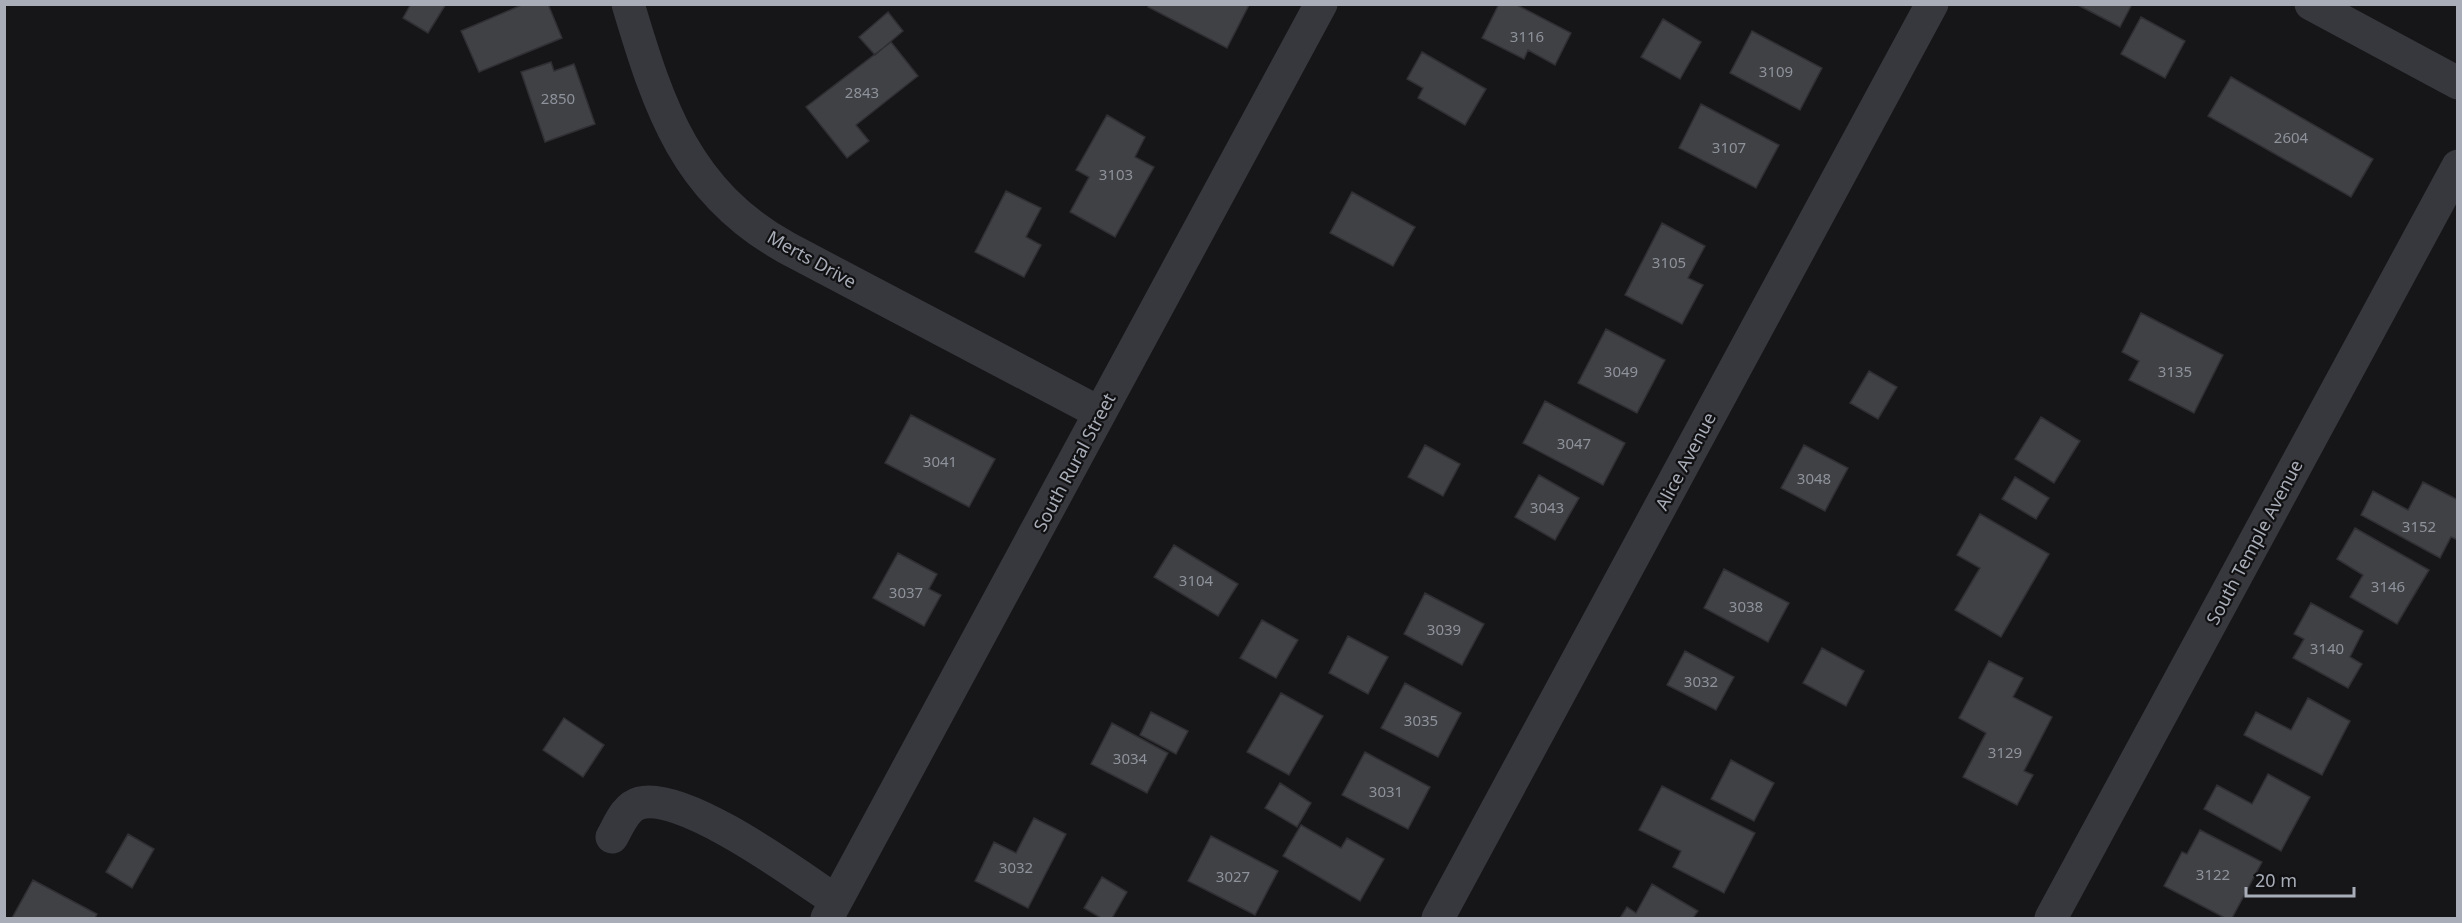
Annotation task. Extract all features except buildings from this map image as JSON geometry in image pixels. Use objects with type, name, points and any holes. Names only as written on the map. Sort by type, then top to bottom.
[{"type":"street","name":"Merts Drive","points":[[628,4],[650,78],[670,126],[696,169],[744,220],[780,244],[1100,413]]},
{"type":"street","name":"South Rural Street","points":[[832,910],[1321,4]]},
{"type":"street","name":"Alice Avenue","points":[[1438,918],[1932,4]]},
{"type":"street","points":[[2311,4],[2457,82]]},
{"type":"street","name":"South Temple Avenue","points":[[2051,918],[2457,166]]},
{"type":"street","points":[[612,837],[625,813],[639,803],[655,802],[679,808],[730,832],[832,910]]}]
